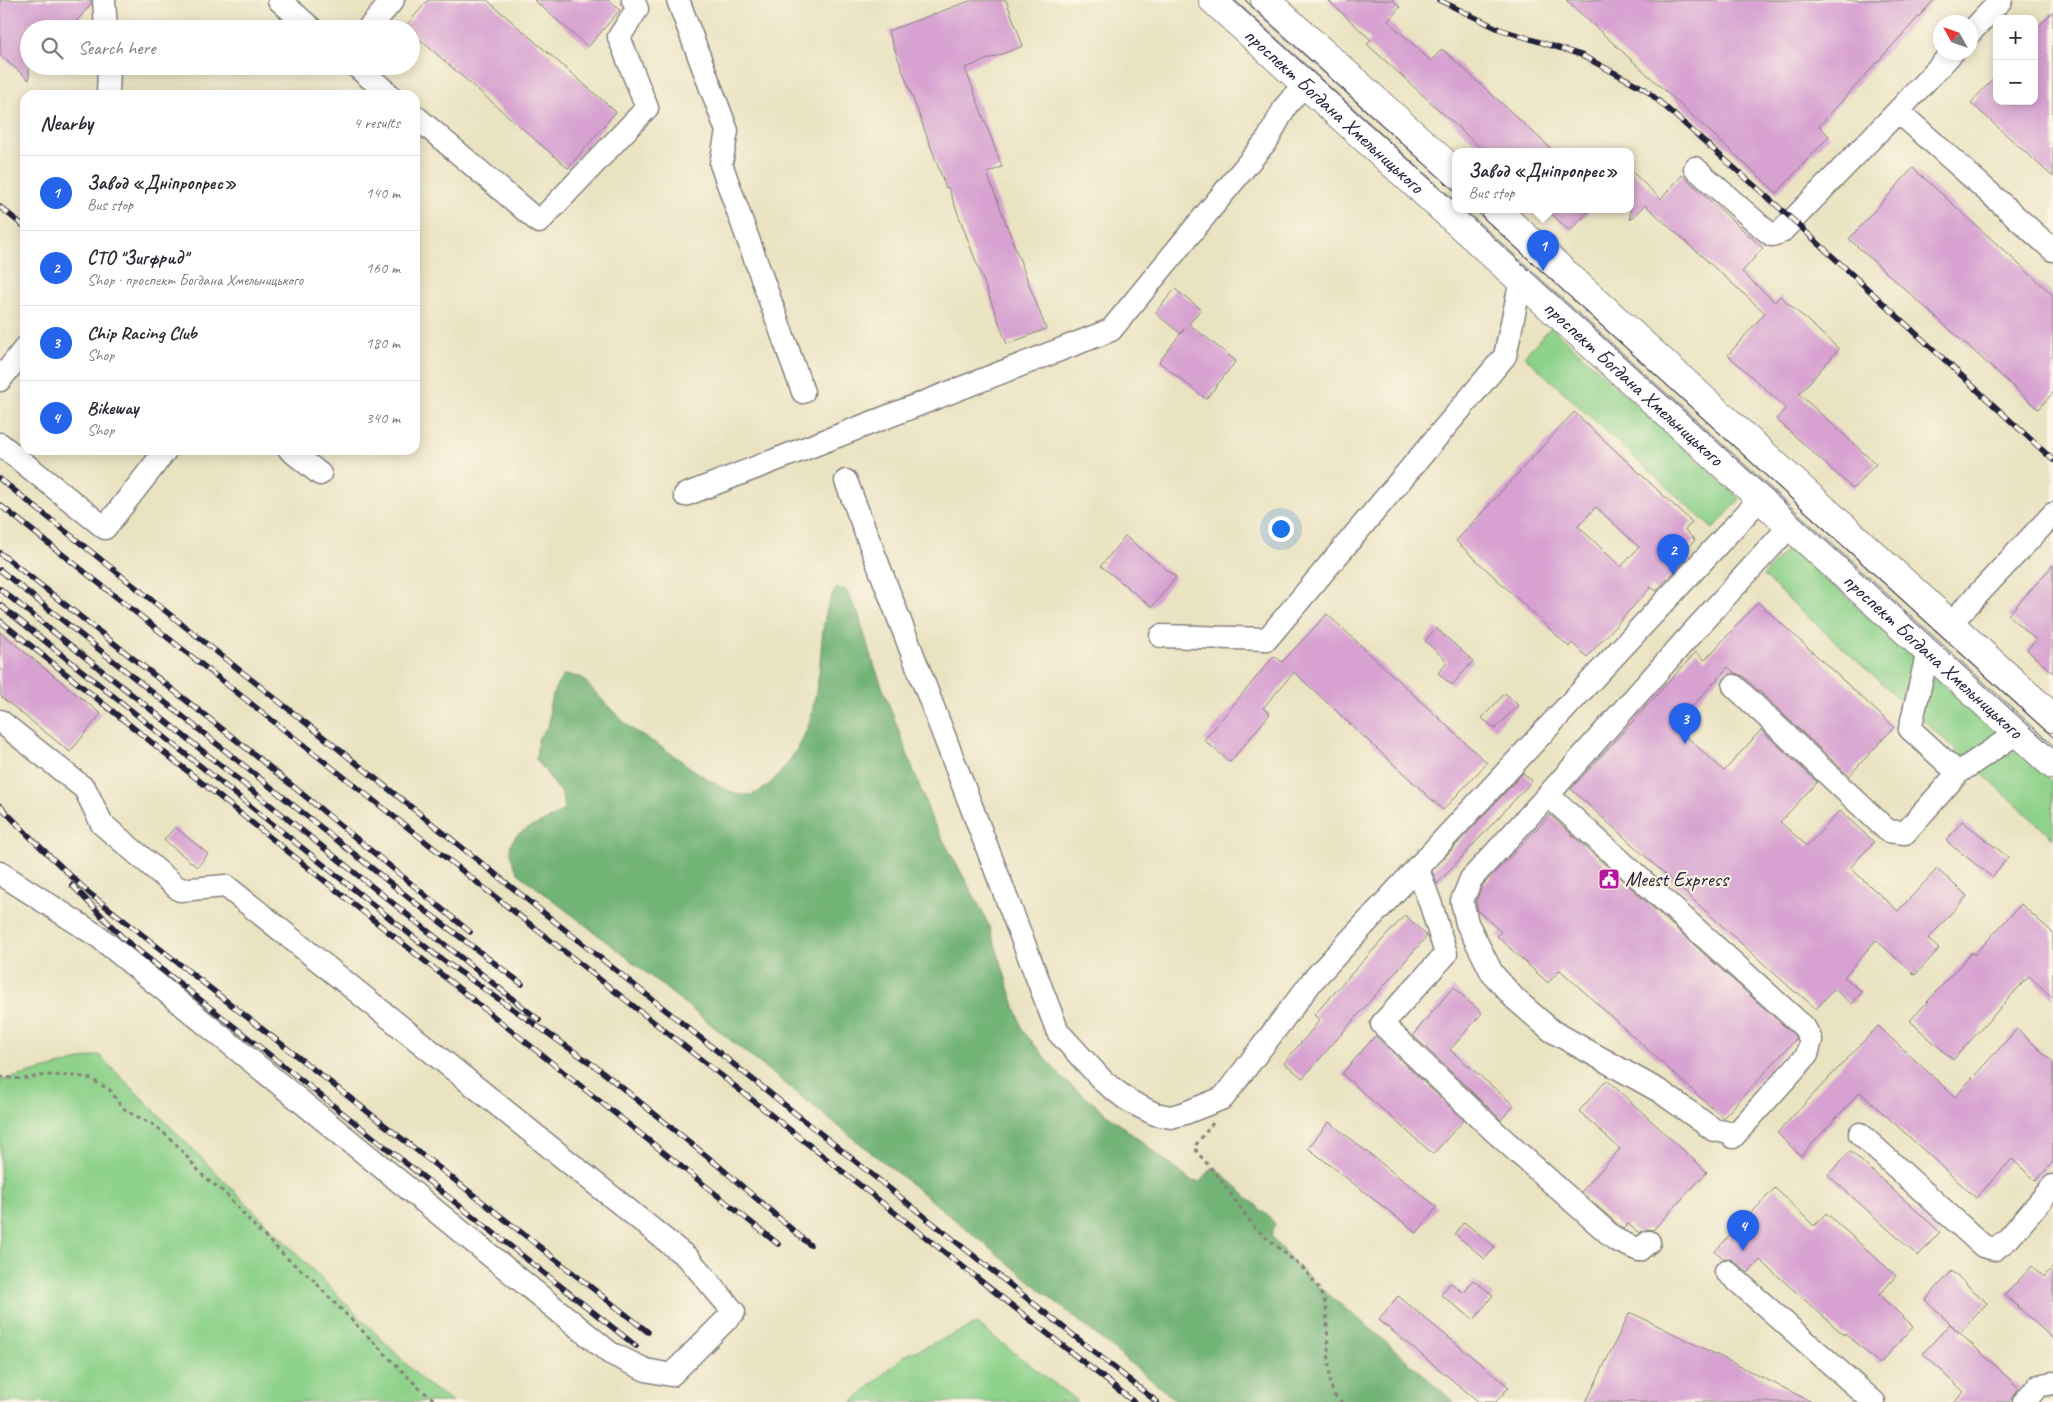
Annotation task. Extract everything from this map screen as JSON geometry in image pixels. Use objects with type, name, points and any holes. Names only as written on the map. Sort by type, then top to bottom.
[{"type":"main road","name":"проспект Богдана Хмельницького","points":[[1213,0],[2053,766]]},
{"type":"main road","name":"проспект Богдана Хмельницького","points":[[1265,0],[1452,169]]},
{"type":"main road","name":"проспект Богдана Хмельницького","points":[[1499,213],[2053,718]]},
{"type":"lane","points":[[104,0],[105,20]]},
{"type":"lane","points":[[279,0],[302,20]]},
{"type":"lane","points":[[376,20],[394,0]]},
{"type":"lane","points":[[420,120],[539,222],[647,108],[619,37],[637,8],[633,0]]},
{"type":"lane","points":[[678,0],[727,131],[721,164],[803,392]]},
{"type":"lane","points":[[1978,24],[2001,0]]},
{"type":"lane","points":[[1694,168],[1772,235],[1780,232],[1898,112],[1946,60]]},
{"type":"lane","points":[[108,90],[109,75]]},
{"type":"lane","points":[[367,75],[384,90]]},
{"type":"lane","points":[[685,495],[1110,330],[1268,139],[1285,108],[1305,83]]},
{"type":"lane","points":[[1898,112],[2053,250]]},
{"type":"lane","points":[[1161,636],[1267,639],[1505,356],[1521,280]]},
{"type":"lane","points":[[0,380],[20,354]]},
{"type":"lane","points":[[0,444],[105,528],[162,455]]},
{"type":"lane","points":[[296,455],[320,474]]},
{"type":"lane","points":[[846,481],[1058,1032],[1104,1082],[1129,1100],[1155,1114],[1171,1117],[1223,1098],[1313,980],[1760,498]]},
{"type":"lane","points":[[1950,624],[2053,514]]},
{"type":"lane","points":[[1548,795],[1804,1027],[1811,1040],[1807,1055],[1733,1137],[1730,1133],[1714,1130],[1661,1092],[1552,1031],[1515,999],[1492,974],[1467,923],[1462,901],[1471,879],[1790,526]]},
{"type":"lane","points":[[1928,651],[1910,729],[1958,773]]},
{"type":"lane","points":[[1734,686],[1888,831],[1905,833],[1958,773],[2017,733]]},
{"type":"lane","points":[[0,721],[85,789],[102,824],[180,890],[226,886],[689,1259],[734,1312],[671,1375],[646,1370],[610,1354],[99,938],[0,873]]},
{"type":"lane","points":[[1417,868],[1446,954],[1382,1024],[1494,1130],[1616,1240],[1639,1250],[1649,1242]]},
{"type":"lane","points":[[1860,1134],[1983,1246],[1995,1248],[2009,1238],[2053,1186]]},
{"type":"lane","points":[[1726,1271],[1874,1402]]},
{"type":"lane","points":[[2024,1402],[2038,1386],[2053,1383]]},
{"type":"path","points":[[0,1076],[22,1078],[45,1075],[78,1076],[91,1079],[110,1090],[121,1106],[128,1112],[156,1126],[176,1144],[205,1178],[224,1192],[258,1230],[290,1261],[314,1280],[420,1389],[437,1402]]},
{"type":"path","points":[[1223,1098],[1224,1107],[1195,1148],[1217,1175],[1254,1228],[1306,1270],[1318,1287],[1326,1305],[1330,1383],[1334,1395],[1342,1402]]},
{"type":"green space","points":[[1551,327],[1740,499],[1713,529],[1524,356]]},
{"type":"green space","points":[[1790,546],[2053,783],[2053,838],[1763,576]]},
{"type":"green space","points":[[837,588],[846,590],[859,616],[870,654],[932,820],[989,926],[1023,1031],[1063,1079],[1191,1181],[1200,1182],[1210,1169],[1216,1168],[1272,1220],[1275,1225],[1271,1236],[1275,1242],[1314,1283],[1377,1334],[1454,1402],[1178,1402],[931,1200],[615,948],[519,874],[512,859],[510,847],[514,839],[520,833],[553,817],[564,809],[562,794],[536,759],[538,739],[549,724],[550,703],[556,686],[564,675],[581,677],[611,710],[638,734],[663,748],[704,777],[739,794],[757,793],[765,788],[782,771],[796,751],[807,729],[813,710],[819,674],[824,621],[831,597]]},
{"type":"green space","points":[[99,1055],[425,1383],[453,1402],[0,1402],[0,1081]]},
{"type":"green space","points":[[977,1324],[1078,1402],[852,1402],[904,1356]]},
{"type":"building","points":[[0,0],[91,0],[91,4],[78,20],[20,20],[20,72],[0,55]]},
{"type":"building","points":[[428,0],[487,0],[616,112],[568,168],[420,40],[420,20],[411,20]]},
{"type":"building","points":[[534,0],[609,0],[620,10],[588,47]]},
{"type":"building","points":[[972,0],[1006,0],[1023,46],[965,68],[1002,167],[987,173],[1046,329],[1007,344],[948,187],[946,188],[888,31]]},
{"type":"building","points":[[1328,0],[1393,0],[1400,7],[1388,21],[1431,61],[1442,49],[1551,148],[1481,148],[1367,44],[1371,40]]},
{"type":"building","points":[[1566,0],[1934,0],[1819,126],[1829,136],[1777,193]]},
{"type":"building","points":[[2053,11],[2053,177],[1971,103],[1993,78],[1993,105],[2038,105],[2038,28]]},
{"type":"building","points":[[1913,168],[2053,295],[2053,393],[2038,409],[1849,239]]},
{"type":"building","points":[[1634,174],[1661,199],[1682,175],[1763,248],[1742,272],[1775,302],[1780,296],[1839,349],[1799,394],[1876,464],[1853,489],[1776,419],[1786,408],[1728,355],[1765,313],[1645,205],[1630,220],[1630,213],[1634,213]]},
{"type":"building","points":[[1550,213],[1587,213],[1570,231]]},
{"type":"building","points":[[1175,289],[1201,309],[1189,324],[1236,361],[1206,399],[1159,362],[1181,334],[1155,313]]},
{"type":"building","points":[[1574,412],[1692,522],[1685,530],[1695,540],[1681,554],[1686,559],[1656,591],[1651,587],[1587,657],[1572,643],[1569,647],[1456,541]],"holes":[[[1596,507],[1639,547],[1621,567],[1578,526]]]},
{"type":"building","points":[[1125,536],[1176,577],[1152,607],[1101,566]]},
{"type":"building","points":[[2053,565],[2053,673],[2027,650],[2036,640],[2008,615]]},
{"type":"building","points":[[1758,602],[1894,727],[1849,776],[1743,676],[1735,673],[1728,667],[1675,726],[1724,771],[1761,730],[1817,782],[1780,822],[1807,846],[1840,811],[1874,842],[1850,868],[1898,911],[1937,869],[1967,896],[1928,939],[1939,949],[1915,975],[1876,940],[1844,977],[1862,992],[1852,1004],[1834,989],[1816,1009],[1571,789],[1696,652],[1705,660]]},
{"type":"building","points":[[1327,614],[1487,763],[1443,810],[1294,672],[1263,708],[1270,714],[1230,762],[1204,740],[1274,656],[1282,662]]},
{"type":"building","points":[[1436,628],[1473,661],[1452,685],[1438,673],[1448,662],[1425,641]]},
{"type":"building","points":[[0,632],[101,714],[70,752],[0,696]]},
{"type":"building","points":[[1505,693],[1518,705],[1495,729],[1482,718]]},
{"type":"building","points":[[1523,773],[1532,781],[1437,884],[1432,871]]},
{"type":"building","points":[[1550,815],[1794,1035],[1796,1039],[1723,1118],[1560,970],[1548,983],[1497,936],[1501,932],[1478,911],[1476,902],[1482,886]]},
{"type":"building","points":[[1962,821],[2008,857],[1992,877],[1946,841]]},
{"type":"building","points":[[175,827],[208,854],[197,867],[164,840]]},
{"type":"building","points":[[2021,904],[2053,933],[2053,998],[2029,976],[1953,1060],[1910,1021],[1972,952],[1974,955]]},
{"type":"building","points":[[1405,915],[1427,936],[1303,1078],[1284,1063],[1320,1020],[1314,1015]]},
{"type":"building","points":[[1453,987],[1482,1013],[1450,1050],[1514,1105],[1501,1120],[1413,1035]]},
{"type":"building","points":[[1878,1026],[1955,1097],[2017,1029],[2053,1062],[2053,1162],[2036,1181],[2012,1159],[1976,1198],[1860,1092],[1801,1156],[1777,1133]]},
{"type":"building","points":[[1375,1036],[1464,1120],[1433,1154],[1342,1074]]},
{"type":"building","points":[[1607,1080],[1707,1172],[1653,1230],[1647,1229],[1639,1233],[1628,1224],[1623,1229],[1581,1192],[1620,1149],[1579,1111]]},
{"type":"building","points":[[1329,1122],[1437,1207],[1417,1233],[1308,1148]]},
{"type":"building","points":[[1850,1151],[1940,1232],[1918,1256],[1828,1175]]},
{"type":"building","points":[[1775,1188],[1814,1226],[1826,1213],[1896,1276],[1879,1295],[1913,1326],[1880,1364],[1845,1333],[1844,1335],[1760,1260],[1748,1273],[1734,1261],[1729,1258],[1723,1258],[1715,1251]]},
{"type":"building","points":[[1464,1222],[1495,1247],[1485,1259],[1455,1234]]},
{"type":"building","points":[[2032,1266],[2044,1277],[2053,1267],[2053,1339],[2005,1295]]},
{"type":"building","points":[[1952,1271],[1987,1303],[1960,1333],[1925,1300]]},
{"type":"building","points":[[1473,1280],[1493,1295],[1474,1320],[1441,1295],[1450,1283],[1464,1293]]},
{"type":"building","points":[[1398,1296],[1509,1387],[1496,1402],[1479,1402],[1379,1320]]},
{"type":"building","points":[[1630,1312],[1812,1402],[1586,1402]]},
{"type":"building","points":[[1950,1324],[2019,1388],[2009,1402],[1954,1402],[1964,1392],[1923,1353]]},
{"type":"tram line","points":[[1233,0],[1452,199]]},
{"type":"tram line","points":[[1245,0],[1452,188]]},
{"type":"tram line","points":[[1466,213],[2053,748]]},
{"type":"tram line","points":[[1478,213],[2053,737]]},
{"type":"railway","points":[[1439,0],[1499,29],[1581,55],[1645,89],[1792,219],[2053,460]]},
{"type":"railway","points":[[0,207],[20,223]]},
{"type":"railway","points":[[0,479],[1157,1402]]},
{"type":"railway","points":[[0,505],[1134,1402]]},
{"type":"railway","points":[[0,553],[255,755],[470,932]]},
{"type":"railway","points":[[0,570],[414,902],[522,984]]},
{"type":"railway","points":[[0,589],[539,1020]]},
{"type":"railway","points":[[0,605],[437,956],[599,1069],[720,1167],[810,1245]]},
{"type":"railway","points":[[0,621],[778,1244]]},
{"type":"railway","points":[[0,806],[89,893],[648,1332]]},
{"type":"railway","points":[[72,885],[125,940],[636,1346]]},
{"type":"place","name":"Завод «Дніпропрес»","points":[[1543,271]]},
{"type":"place","name":"СТО \"Зигфрид\"","points":[[1673,575]]},
{"type":"place","name":"Chip Racing Club","points":[[1685,744]]},
{"type":"place","name":"Meest Express","points":[[1609,879]]},
{"type":"place","name":"Bikeway","points":[[1743,1251]]}]
